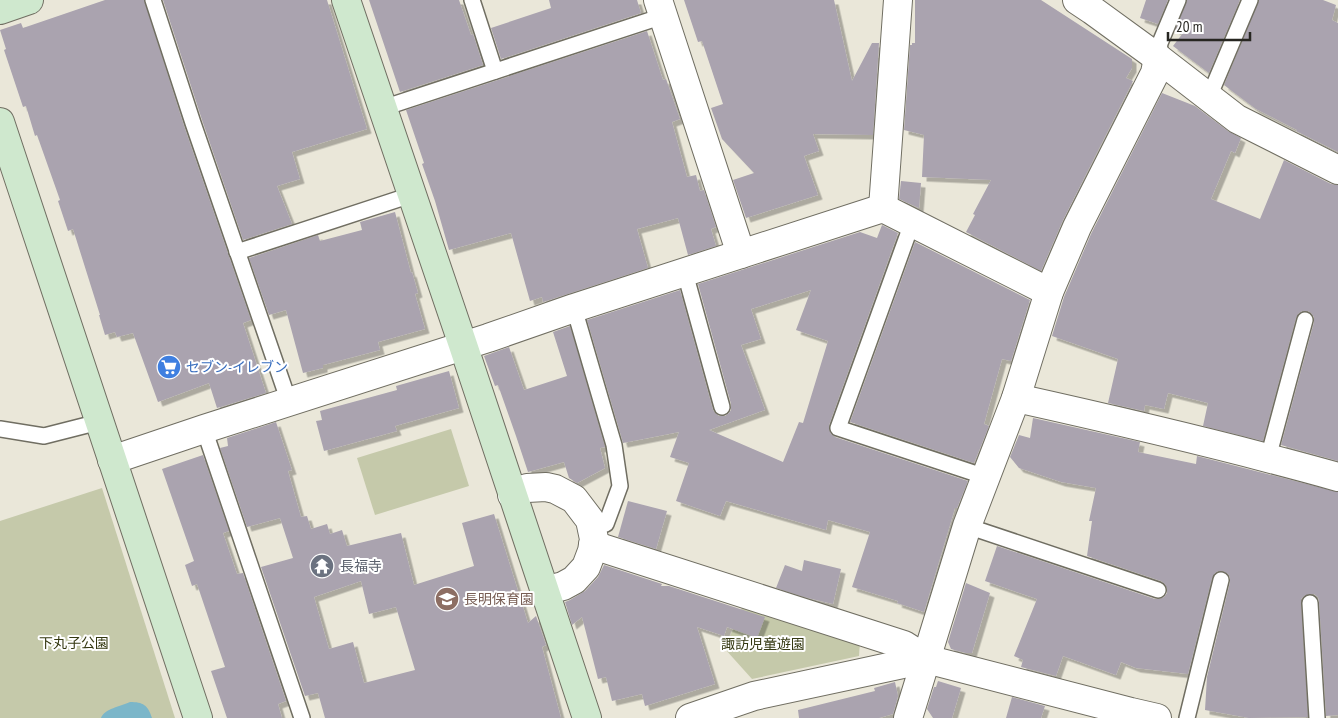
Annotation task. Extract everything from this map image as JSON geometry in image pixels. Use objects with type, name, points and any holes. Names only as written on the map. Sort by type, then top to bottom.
[{"type":"street","points":[[0,10],[29,0]]},
{"type":"street","points":[[346,0],[587,718]]},
{"type":"street","points":[[883,208],[898,0]]},
{"type":"street","points":[[1088,3],[1237,119],[1338,170]]},
{"type":"street","points":[[660,8],[742,254]]},
{"type":"street","points":[[908,718],[967,526],[1016,398],[1049,292],[1077,227],[1155,73],[1158,58]]},
{"type":"street","points":[[0,122],[198,718]]},
{"type":"street","points":[[112,460],[883,208],[1049,292]]},
{"type":"street","points":[[1016,398],[1143,427],[1338,477]]},
{"type":"street","points":[[512,494],[527,488],[556,488],[574,499],[590,520],[592,551],[586,567],[574,580],[563,586],[544,591]]},
{"type":"street","points":[[592,537],[904,645],[926,659],[1157,718]]},
{"type":"street","points":[[690,718],[754,696],[926,659]]},
{"type":"lane","points":[[153,0],[193,123],[289,402]]},
{"type":"lane","points":[[472,0],[496,72]]},
{"type":"lane","points":[[1158,58],[1160,43],[1178,0]]},
{"type":"lane","points":[[1209,97],[1250,0]]},
{"type":"lane","points":[[383,108],[496,72],[660,8]]},
{"type":"lane","points":[[237,252],[411,195]]},
{"type":"lane","points":[[912,222],[838,428],[986,477]]},
{"type":"lane","points":[[685,273],[722,407]]},
{"type":"lane","points":[[574,308],[614,445],[620,486],[606,524],[592,537]]},
{"type":"lane","points":[[1268,458],[1305,320]]},
{"type":"lane","points":[[0,429],[44,436],[99,422]]},
{"type":"lane","points":[[204,429],[302,718]]},
{"type":"lane","points":[[967,526],[1158,590]]},
{"type":"lane","points":[[1187,718],[1222,580]]},
{"type":"lane","points":[[1310,603],[1317,718]]},
{"type":"green space","points":[[451,429],[469,486],[375,515],[357,458]]},
{"type":"green space","name":"下丸子公園","points":[[102,488],[175,718],[0,718],[0,521]]},
{"type":"green space","name":"諏訪児童遊園","points":[[743,605],[860,641],[859,656],[752,679],[725,649]]},
{"type":"water","points":[[130,702],[144,705],[149,710],[152,718],[101,718],[109,710]]},
{"type":"building","points":[[105,0],[144,0],[184,126],[251,320],[243,323],[266,393],[217,408],[209,383],[158,402],[133,333],[117,337],[115,332],[105,335],[73,229],[68,231],[58,201],[60,200],[37,135],[35,136],[26,106],[23,107],[4,50],[6,49],[0,30],[21,23],[23,28]]},
{"type":"building","points":[[163,0],[327,0],[367,129],[292,152],[300,179],[277,186],[292,224],[243,240]]},
{"type":"building","points":[[369,0],[459,0],[483,65],[400,92]]},
{"type":"building","points":[[549,0],[637,0],[641,13],[501,59],[491,28],[551,8]]},
{"type":"building","points":[[684,0],[834,0],[852,81],[872,43],[879,43],[873,135],[813,134],[819,151],[804,156],[818,195],[746,218],[733,180],[754,173],[722,139],[711,108],[723,104],[702,41],[698,42]]},
{"type":"building","points":[[915,0],[1041,0],[1132,59],[1132,68],[1126,78],[1133,81],[1063,220],[1041,271],[966,232],[991,180],[922,177],[924,135],[904,130],[910,45],[915,43]]},
{"type":"building","points":[[1146,0],[1168,0],[1158,24],[1140,18]]},
{"type":"building","points":[[1187,0],[1240,0],[1209,73],[1173,46],[1183,33],[1175,30]]},
{"type":"building","points":[[1259,0],[1323,0],[1336,5],[1332,20],[1338,23],[1338,152],[1256,109],[1224,85]]},
{"type":"building","points":[[647,31],[663,80],[666,79],[680,119],[672,122],[687,177],[696,175],[700,191],[704,190],[716,227],[711,229],[716,246],[688,255],[678,218],[637,229],[648,268],[543,302],[542,297],[530,301],[511,233],[449,250],[422,164],[424,163],[406,110]]},
{"type":"building","points":[[1162,93],[1195,106],[1228,131],[1241,138],[1235,153],[1231,151],[1211,199],[1260,219],[1284,160],[1331,184],[1338,185],[1338,461],[1281,445],[1314,322],[1314,317],[1308,311],[1302,311],[1296,318],[1263,441],[1203,426],[1208,403],[1168,393],[1164,409],[1145,405],[1144,411],[1108,403],[1118,359],[1052,336],[1064,297],[1091,234]]},
{"type":"building","points":[[901,181],[921,183],[919,208],[899,199]]},
{"type":"building","points":[[395,212],[418,293],[415,294],[425,329],[378,342],[380,350],[323,365],[323,368],[303,373],[286,310],[269,315],[249,258],[318,235],[320,241],[362,230],[360,222]]},
{"type":"building","points":[[882,225],[898,233],[829,429],[835,437],[968,481],[957,508],[955,508],[924,612],[897,603],[898,601],[852,587],[870,532],[828,520],[826,530],[726,501],[720,516],[676,501],[689,463],[670,457],[679,432],[623,443],[587,320],[680,290],[713,410],[719,416],[725,416],[731,410],[731,404],[698,284],[860,232],[877,238]],"holes":[[[811,290],[796,330],[828,341],[803,423],[799,422],[783,462],[709,430],[765,410],[741,345],[761,339],[751,309]]]},
{"type":"building","points":[[915,242],[1030,300],[1011,361],[1002,359],[984,424],[989,426],[974,463],[850,422]]},
{"type":"building","points":[[570,326],[605,447],[600,448],[605,468],[577,483],[569,478],[564,462],[528,472],[498,385],[495,386],[484,356],[509,347],[524,390],[567,376],[553,332]]},
{"type":"building","points":[[449,371],[459,408],[395,426],[397,431],[324,451],[316,421],[322,420],[320,411],[397,390],[396,386]]},
{"type":"building","points":[[1033,418],[1140,442],[1138,452],[1196,464],[1197,456],[1338,492],[1338,715],[1326,716],[1319,602],[1318,597],[1314,594],[1304,596],[1301,599],[1308,717],[1249,718],[1205,710],[1207,677],[1230,582],[1230,577],[1223,571],[1218,571],[1212,578],[1188,674],[1136,668],[1121,662],[1116,675],[1063,656],[1056,676],[1021,667],[1023,660],[1014,656],[1037,599],[985,581],[997,546],[1155,599],[1164,597],[1167,593],[1165,584],[1161,581],[1087,556],[1092,521],[1089,521],[1096,488],[1061,482],[1019,468],[1010,457],[1019,435],[1030,438]]},
{"type":"building","points":[[276,422],[292,470],[288,471],[301,517],[307,516],[311,529],[327,524],[330,534],[342,530],[347,546],[401,533],[414,585],[474,566],[462,523],[494,514],[528,623],[536,616],[546,645],[542,647],[561,718],[325,718],[318,693],[305,696],[261,567],[293,558],[280,518],[247,527],[220,448],[228,446],[227,438]],"holes":[[[361,581],[369,614],[396,607],[415,670],[364,683],[353,642],[329,649],[314,597]]]},
{"type":"building","points":[[203,455],[229,531],[223,533],[237,574],[243,573],[286,701],[278,704],[282,718],[227,718],[211,671],[225,667],[197,584],[192,586],[185,565],[194,561],[162,469]]},
{"type":"building","points":[[628,501],[667,511],[656,549],[618,537]]},
{"type":"building","points":[[804,560],[841,569],[833,604],[776,588],[785,565],[802,571]]},
{"type":"building","points":[[604,565],[662,584],[661,586],[669,586],[765,617],[757,638],[727,627],[724,636],[697,627],[715,684],[645,706],[642,694],[612,701],[606,677],[598,679],[582,617],[572,625],[565,602],[585,591],[598,577]]},
{"type":"building","points":[[966,583],[990,593],[972,653],[951,649],[948,642]]},
{"type":"building","points":[[938,681],[961,688],[952,718],[933,718],[927,709],[934,687],[936,687]]},
{"type":"building","points":[[895,682],[898,696],[893,714],[879,718],[799,718],[798,710],[875,691],[874,688]]},
{"type":"building","points":[[1012,697],[1045,706],[1041,718],[1006,718]]},
{"type":"place","name":"セブン-イレブン","points":[[169,367]]},
{"type":"place","name":"長福寺","points":[[322,566]]},
{"type":"place","name":"長明保育園","points":[[447,599]]}]
